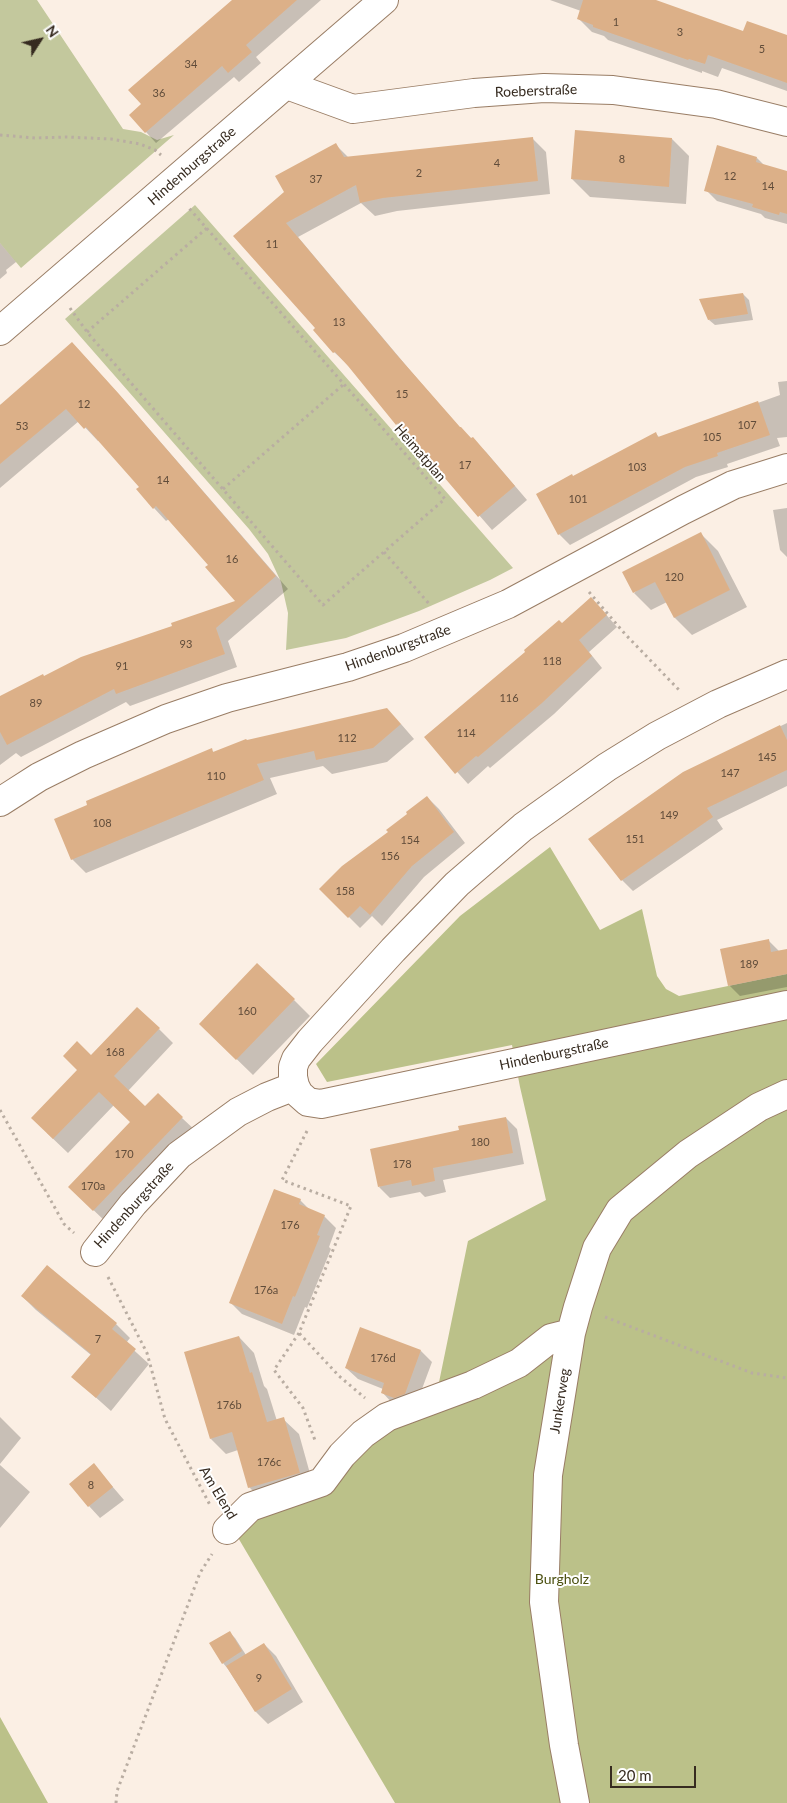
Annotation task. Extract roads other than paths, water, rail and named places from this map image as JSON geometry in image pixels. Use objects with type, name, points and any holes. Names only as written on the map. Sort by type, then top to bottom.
[{"type":"street","name":"Hindenburgstraße","points":[[0,331],[384,0]]},
{"type":"street","name":"Roeberstraße","points":[[287,85],[353,109],[474,93],[544,88],[613,90],[716,104],[787,122]]},
{"type":"street","name":"Hindenburgstraße","points":[[0,802],[38,777],[74,759],[166,719],[227,698],[348,667],[404,648],[508,604],[733,485],[787,468]]},
{"type":"street","points":[[295,1086],[293,1067],[296,1059],[310,1041],[393,950],[457,884],[523,827],[607,767],[657,736],[700,713],[787,674]]},
{"type":"street","name":"Hindenburgstraße","points":[[95,1252],[133,1204],[179,1154],[238,1112],[267,1097],[295,1086],[299,1094],[308,1102],[321,1104],[787,1005]]},
{"type":"street","name":"Junkerweg","points":[[575,1803],[564,1745],[544,1602],[548,1475],[571,1333],[578,1307],[597,1248],[620,1210],[688,1154],[759,1107],[787,1094]]},
{"type":"street","points":[[227,1530],[250,1507],[322,1482],[349,1448],[363,1434],[387,1417],[473,1385],[518,1363],[552,1338],[571,1333]]},
{"type":"park label","name":"Burgholz","points":[[562,1579]]}]
